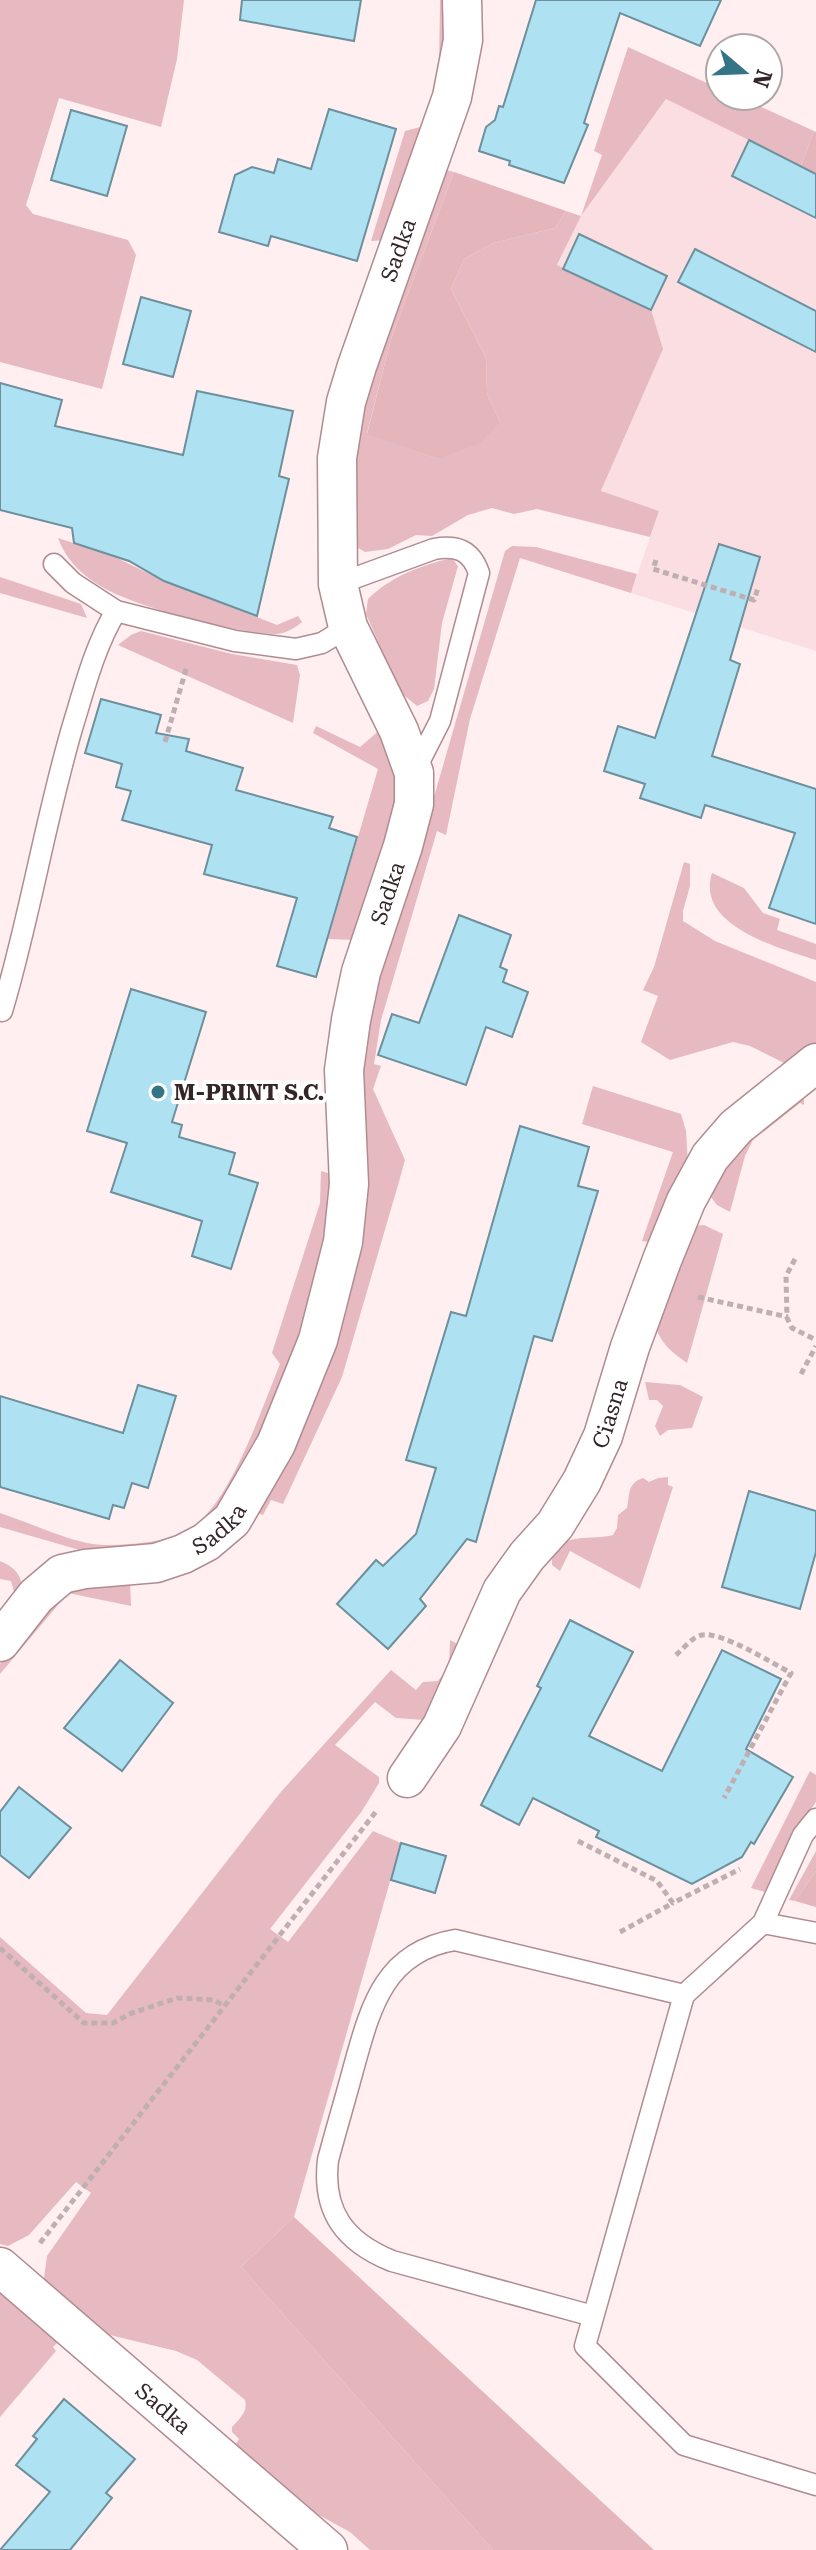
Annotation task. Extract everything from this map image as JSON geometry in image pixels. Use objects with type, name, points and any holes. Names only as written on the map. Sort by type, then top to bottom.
[{"type":"street","name":"Sadka","points":[[0,1642],[36,1596],[62,1574],[156,1563],[206,1542],[232,1520],[276,1444],[318,1340],[343,1242],[349,1184],[344,1070],[351,1020],[361,972],[414,804],[414,773],[399,731],[348,627],[338,584],[337,458],[346,402],[392,261],[452,97],[463,40],[462,0]]},
{"type":"street","name":"Ciasna","points":[[407,1778],[442,1726],[502,1591],[527,1556],[555,1525],[582,1481],[603,1436],[630,1347],[662,1260],[686,1201],[710,1157],[736,1127],[816,1063]]},
{"type":"street","name":"Sadka","points":[[6,2273],[328,2550]]},
{"type":"lane","points":[[338,584],[450,546],[467,552],[475,560],[479,573],[440,721],[414,773]]},
{"type":"lane","points":[[54,564],[73,583],[116,611],[235,641],[296,649],[322,643],[348,627]]},
{"type":"lane","points":[[2,1011],[23,939],[60,771],[100,638],[116,611]]},
{"type":"lane","points":[[816,1819],[803,1835],[763,1923],[684,1995],[585,2346],[684,2445],[816,2485]]},
{"type":"lane","points":[[763,1923],[816,1933]]},
{"type":"lane","points":[[593,2316],[392,2261],[375,2254],[344,2230],[327,2194],[326,2179],[328,2160],[365,2028],[380,1992],[402,1963],[419,1950],[438,1942],[455,1940],[684,1995]]},
{"type":"path","points":[[656,560],[653,569],[754,600],[758,588]]},
{"type":"path","points":[[165,742],[185,674]]},
{"type":"path","points":[[795,1259],[786,1276],[788,1317],[792,1328],[816,1340]]},
{"type":"path","points":[[698,1297],[788,1317]]},
{"type":"path","points":[[801,1374],[816,1346]]},
{"type":"path","points":[[676,1655],[702,1635],[717,1636],[791,1673],[724,1798]]},
{"type":"path","points":[[6,2273],[224,2006],[356,1834],[407,1778]]},
{"type":"path","points":[[578,1841],[657,1881],[673,1903]]},
{"type":"path","points":[[620,1932],[740,1869]]},
{"type":"path","points":[[0,1948],[84,2023],[113,2023],[132,2013],[177,1998],[214,2000],[224,2006]]},
{"type":"shaded area","points":[[0,0],[184,0],[177,59],[161,127],[59,98],[26,205],[33,214],[128,240],[136,255],[102,389],[0,362]]},
{"type":"shaded area","points":[[440,0],[450,0],[450,53],[388,240],[371,241],[405,131],[424,126],[439,69]]},
{"type":"shaded area","points":[[628,47],[704,82],[704,112],[772,112],[814,131],[801,166],[666,99],[581,216],[602,155],[594,151]]},
{"type":"shaded area","points":[[666,99],[816,174],[816,651],[631,593],[659,511],[601,492],[663,348],[612,292],[557,266],[581,216]]},
{"type":"shaded area","points":[[816,132],[816,174],[801,166]]},
{"type":"shaded area","points":[[446,170],[454,172],[391,339],[367,433],[438,459],[500,422],[487,394],[486,358],[451,289],[464,259],[493,243],[555,228],[566,211],[581,216],[557,265],[651,310],[663,349],[601,491],[659,511],[650,537],[537,509],[514,514],[492,508],[468,515],[432,536],[416,535],[388,549],[365,552],[355,546],[354,422]]},
{"type":"shaded area","points":[[454,172],[566,211],[555,228],[493,243],[464,259],[451,289],[486,358],[487,394],[500,422],[480,443],[438,459],[367,434],[391,339]]},
{"type":"shaded area","points":[[58,538],[113,556],[164,581],[277,625],[298,616],[302,622],[282,633],[257,632],[183,617],[133,601],[85,575],[69,558]]},
{"type":"shaded area","points":[[512,546],[536,547],[637,574],[631,593],[520,558],[470,719],[446,835],[437,831],[381,1020],[374,1064],[381,1066],[373,1089],[405,1160],[342,1377],[283,1504],[271,1500],[263,1515],[256,1513],[366,1144],[359,1068],[369,1004],[425,828],[505,551]]},
{"type":"shaded area","points":[[452,558],[458,566],[442,623],[434,689],[428,701],[417,706],[400,692],[366,614],[368,599],[407,573]]},
{"type":"shaded area","points":[[0,577],[81,604],[87,618],[0,593]]},
{"type":"shaded area","points":[[141,631],[232,654],[297,665],[300,675],[293,723],[118,645]]},
{"type":"shaded area","points":[[316,726],[360,747],[382,728],[403,804],[355,940],[328,939],[378,769],[313,733]]},
{"type":"shaded area","points":[[684,862],[690,864],[690,886],[683,921],[715,941],[816,982],[816,1046],[797,1059],[784,1063],[750,1046],[733,1042],[670,1060],[641,1042],[658,996],[643,990],[654,967]]},
{"type":"shaded area","points":[[712,873],[744,888],[763,913],[780,919],[777,930],[816,944],[816,960],[762,941],[728,921],[716,907],[710,891]]},
{"type":"shaded area","points":[[593,1086],[681,1114],[686,1131],[688,1164],[654,1238],[648,1242],[642,1241],[673,1152],[582,1124]]},
{"type":"shaded area","points":[[804,1099],[804,1105],[800,1103],[753,1140],[745,1156],[730,1212],[717,1205],[708,1193],[728,1158],[792,1101]]},
{"type":"shaded area","points":[[321,1171],[331,1174],[333,1218],[310,1315],[261,1447],[215,1516],[164,1547],[83,1551],[0,1527],[0,1513],[87,1543],[130,1544],[175,1536],[192,1528],[212,1508],[246,1448],[280,1364],[272,1353],[320,1203]]},
{"type":"shaded area","points":[[704,1225],[723,1234],[687,1363],[665,1344],[656,1328],[693,1226]]},
{"type":"shaded area","points":[[645,1382],[680,1385],[703,1397],[692,1428],[668,1430],[660,1436],[655,1426],[663,1406],[657,1400],[649,1400]]},
{"type":"shaded area","points":[[668,1477],[668,1485],[673,1487],[640,1589],[570,1551],[560,1571],[552,1565],[558,1546],[566,1542],[613,1535],[618,1515],[627,1508],[634,1483],[643,1478],[649,1482]]},
{"type":"shaded area","points":[[0,1561],[19,1575],[22,1590],[15,1595],[11,1581],[0,1579]]},
{"type":"shaded area","points":[[130,1580],[131,1606],[68,1593],[0,1674],[0,1664],[60,1593],[70,1588]]},
{"type":"shaded area","points":[[450,1640],[463,1647],[424,1720],[396,1718],[375,1702],[335,1745],[379,1777],[379,1783],[362,1811],[270,1929],[288,1942],[373,1831],[401,1843],[294,2217],[241,2267],[493,2550],[370,2550],[350,2532],[302,2506],[232,2450],[239,2439],[232,2432],[232,2427],[244,2411],[245,2400],[197,2360],[176,2351],[110,2335],[86,2323],[48,2289],[44,2278],[47,2256],[91,2193],[76,2182],[29,2235],[8,2246],[0,2244],[0,1937],[86,2013],[107,2015],[280,1793],[391,1670],[416,1690],[423,1682],[438,1681],[449,1666]]},
{"type":"shaded area","points":[[810,1771],[816,1775],[816,1802],[800,1825],[765,1892],[751,1888]]},
{"type":"shaded area","points":[[816,1851],[816,1871],[795,1901],[789,1900]]},
{"type":"shaded area","points":[[816,1871],[816,1907],[795,1901]]},
{"type":"shaded area","points":[[294,2217],[654,2550],[493,2550],[241,2267]]},
{"type":"shaded area","points":[[0,2282],[62,2338],[53,2347],[56,2351],[0,2417]]},
{"type":"building","points":[[242,0],[361,0],[354,41],[240,20]]},
{"type":"building","points":[[536,0],[721,0],[700,46],[620,13],[584,123],[588,125],[564,183],[509,165],[510,161],[479,151],[486,127],[495,120],[499,106],[503,107]]},
{"type":"building","points":[[329,109],[396,129],[357,261],[271,236],[268,246],[219,232],[235,175],[252,167],[274,173],[278,159],[311,169]]},
{"type":"building","points":[[71,110],[127,126],[107,196],[51,180]]},
{"type":"building","points":[[749,140],[816,174],[816,218],[732,176]]},
{"type":"building","points":[[579,234],[667,276],[651,310],[563,269]]},
{"type":"building","points":[[695,249],[816,311],[816,352],[678,282]]},
{"type":"building","points":[[141,297],[191,311],[173,377],[123,364]]},
{"type":"building","points":[[0,383],[62,400],[55,426],[183,455],[197,391],[293,411],[279,476],[289,479],[257,616],[164,581],[129,561],[74,543],[72,528],[0,510]]},
{"type":"building","points":[[719,544],[760,557],[730,660],[740,664],[712,756],[816,789],[816,924],[769,908],[795,833],[705,805],[701,818],[640,798],[645,784],[604,771],[618,726],[655,738]]},
{"type":"building","points":[[101,699],[161,715],[156,733],[189,739],[186,751],[243,768],[236,790],[333,817],[329,828],[357,837],[316,977],[277,966],[297,898],[204,874],[212,845],[122,820],[131,791],[116,787],[122,764],[85,753]]},
{"type":"building","points":[[459,915],[511,935],[500,967],[507,970],[503,982],[528,992],[512,1037],[486,1027],[466,1085],[378,1055],[392,1014],[419,1023]]},
{"type":"building","points":[[131,989],[206,1012],[172,1122],[182,1125],[179,1137],[235,1153],[229,1174],[258,1183],[231,1269],[192,1256],[202,1221],[111,1192],[127,1143],[87,1131]]},
{"type":"building","points":[[520,1126],[589,1147],[578,1186],[598,1191],[552,1341],[534,1336],[476,1542],[467,1539],[420,1599],[426,1606],[388,1649],[337,1604],[376,1560],[383,1566],[416,1534],[436,1468],[406,1460],[451,1312],[466,1316]]},
{"type":"building","points":[[138,1385],[176,1396],[148,1488],[132,1483],[124,1508],[113,1505],[109,1519],[0,1487],[0,1396],[123,1433]]},
{"type":"building","points":[[749,1491],[816,1511],[816,1552],[800,1609],[722,1587]]},
{"type":"building","points":[[570,1620],[633,1652],[589,1736],[662,1771],[722,1650],[781,1679],[746,1749],[793,1777],[754,1844],[751,1842],[742,1857],[692,1884],[596,1837],[599,1831],[533,1798],[519,1825],[481,1805],[541,1688],[537,1686]]},
{"type":"building","points":[[120,1660],[173,1703],[122,1771],[64,1728]]},
{"type":"building","points":[[19,1787],[71,1828],[29,1878],[0,1855],[0,1812]]},
{"type":"building","points":[[401,1843],[446,1856],[435,1893],[391,1880]]},
{"type":"building","points":[[64,2399],[135,2459],[106,2493],[112,2498],[70,2550],[0,2550],[50,2492],[16,2465],[37,2439],[33,2436]]},
{"type":"place","name":"M-PRINT S.C.","points":[[158,1092]]}]
